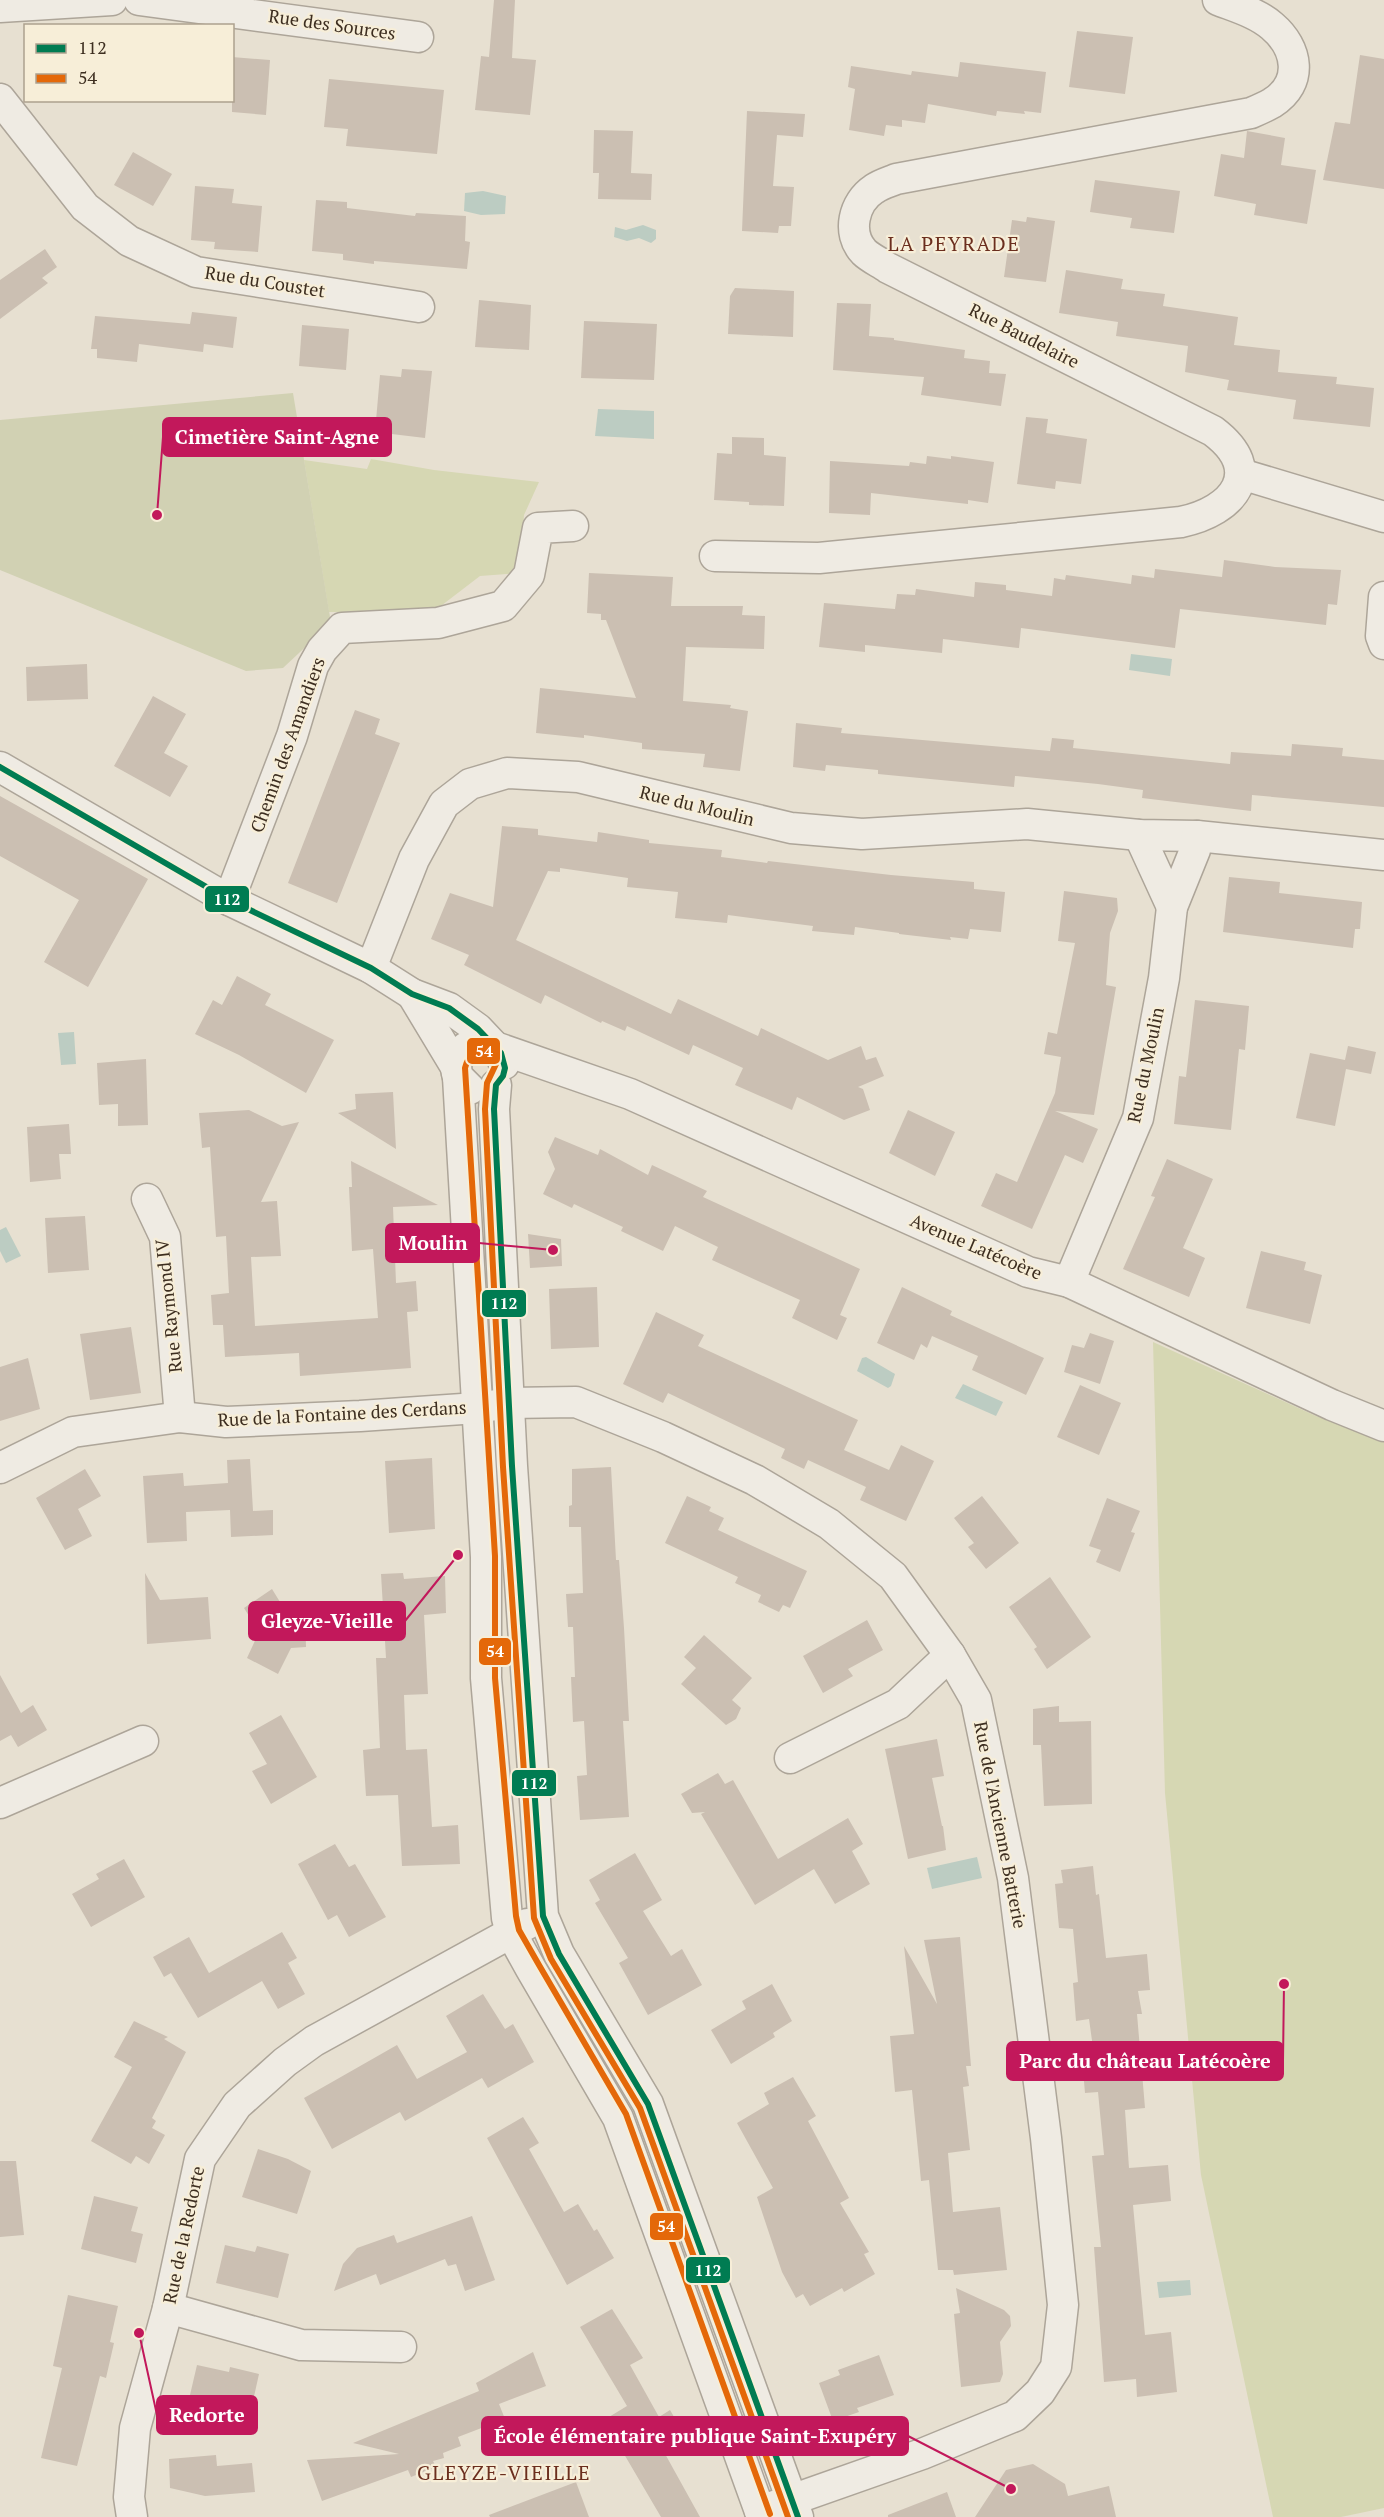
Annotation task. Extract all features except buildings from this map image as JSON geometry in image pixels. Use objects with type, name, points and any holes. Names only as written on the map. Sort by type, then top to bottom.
[{"type":"street","points":[[0,7],[112,0]]},
{"type":"street","name":"Rue des Sources","points":[[139,0],[418,37]]},
{"type":"street","name":"Rue Baudelaire","points":[[1218,0],[1253,14],[1272,25],[1286,41],[1294,55],[1294,70],[1288,87],[1274,102],[1251,113],[896,179],[874,189],[860,204],[854,219],[854,236],[864,252],[888,268],[1213,431],[1229,443],[1239,458],[1241,474]]},
{"type":"street","name":"Rue du Coustet","points":[[0,99],[85,207],[129,241],[196,272],[419,307]]},
{"type":"street","points":[[715,556],[819,558],[1181,522],[1202,518],[1223,505],[1235,490],[1241,474],[1384,517]]},
{"type":"street","name":"Chemin des Amandiers","points":[[229,900],[292,736],[313,666],[322,650],[342,628],[438,623],[503,606],[529,575],[538,528],[573,525]]},
{"type":"street","points":[[1384,597],[1381,636],[1384,644]]},
{"type":"street","name":"Avenue Latécoère","points":[[0,767],[229,900],[371,968],[412,994],[449,1008],[478,1029],[501,1053],[505,1068],[497,1084]]},
{"type":"street","name":"Rue du Moulin","points":[[371,968],[414,859],[444,804],[470,784],[507,773],[578,777],[791,828],[862,834],[1027,824],[1139,835],[1197,836],[1384,855]]},
{"type":"street","points":[[1139,835],[1172,908]]},
{"type":"street","name":"Rue du Moulin","points":[[1070,1282],[1138,1118],[1164,978],[1172,908],[1195,850],[1197,836]]},
{"type":"street","name":"Avenue Latécoère","points":[[412,994],[468,1088],[483,1091],[497,1084],[539,1074],[566,1072]]},
{"type":"street","points":[[493,1046],[474,1042],[467,1046],[457,1059],[457,1072],[486,1557],[486,1678],[504,1893],[511,1933],[618,2118],[761,2514]]},
{"type":"street","name":"Avenue Latécoère","points":[[493,1046],[630,1094],[1028,1272],[1070,1282],[1332,1405],[1384,1426]]},
{"type":"street","points":[[497,1084],[494,1109],[509,1403],[525,1674],[543,1916],[559,1954],[648,2104],[795,2508]]},
{"type":"street","name":"Rue Raymond IV","points":[[147,1199],[165,1238],[180,1417]]},
{"type":"street","name":"Rue de l'Ancienne Batterie","points":[[477,1408],[509,1403],[576,1402],[663,1437],[755,1480],[828,1524],[893,1576],[950,1655],[976,1700],[1013,1878],[1046,2138],[1063,2305],[1056,2367],[1041,2392],[1015,2416],[795,2508],[761,2514]]},
{"type":"street","name":"Rue de la Fontaine des Cerdans","points":[[0,1468],[74,1432],[180,1417],[226,1422],[477,1408]]},
{"type":"street","points":[[790,1758],[898,1704],[950,1655]]},
{"type":"street","points":[[0,1803],[143,1741]]},
{"type":"street","name":"Rue de la Redorte","points":[[132,2517],[129,2497],[135,2428],[168,2308],[200,2159],[237,2105],[285,2062],[314,2041],[543,1916]]},
{"type":"street","points":[[168,2308],[301,2345],[401,2347]]},
{"type":"green space","points":[[293,393],[331,623],[283,668],[246,671],[0,570],[0,420]]},
{"type":"green space","points":[[371,459],[434,470],[539,482],[524,515],[520,573],[480,576],[433,612],[329,612],[304,460],[367,469]]},
{"type":"green space","points":[[1153,1342],[1316,1416],[1384,1440],[1384,2508],[1341,2517],[1273,2517],[1201,2175],[1165,1793]]},
{"type":"shaded area","points":[[483,191],[506,196],[505,214],[481,215],[464,211],[465,193]]},
{"type":"shaded area","points":[[643,225],[656,230],[656,239],[651,243],[639,238],[627,241],[614,237],[615,227],[626,230]]},
{"type":"shaded area","points":[[598,409],[654,411],[654,439],[595,436]]},
{"type":"shaded area","points":[[1131,654],[1172,659],[1170,676],[1129,670]]},
{"type":"shaded area","points":[[74,1032],[76,1064],[61,1065],[58,1033]]},
{"type":"shaded area","points":[[6,1227],[21,1256],[6,1263],[0,1251],[0,1230]]},
{"type":"shaded area","points":[[866,1357],[895,1374],[891,1386],[888,1388],[857,1371],[862,1358]]},
{"type":"shaded area","points":[[963,1384],[1003,1402],[996,1416],[955,1398]]},
{"type":"shaded area","points":[[977,1857],[982,1878],[932,1889],[927,1868]]},
{"type":"shaded area","points":[[1190,2280],[1191,2295],[1159,2298],[1157,2282]]},
{"type":"transit line","name":"112","points":[[0,767],[229,900],[371,968],[412,994],[449,1008],[478,1029],[501,1053],[505,1068],[503,1076],[496,1085],[494,1109],[512,1466],[543,1916],[559,1954],[648,2104],[798,2517]]},
{"type":"transit line","name":"54","points":[[770,2514],[626,2114],[519,1930],[516,1916],[495,1678],[495,1556],[465,1068],[470,1057],[480,1051],[489,1052],[496,1064],[487,1083],[485,1109],[503,1467],[534,1918],[551,1959],[640,2108],[788,2517]]},
{"type":"place","name":"Cimetière Saint-Agne","points":[[157,515]]},
{"type":"place","name":"Moulin","points":[[553,1250]]},
{"type":"place","name":"Gleyze-Vieille","points":[[458,1555]]},
{"type":"place","name":"Parc du château Latécoère","points":[[1284,1984]]},
{"type":"place","name":"Redorte","points":[[139,2333]]},
{"type":"place","name":"École élémentaire publique Saint-Exupéry","points":[[1011,2489]]},
{"type":"district","name":"LA PEYRADE","points":[[954,244]]},
{"type":"district","name":"GLEYZE-VIEILLE","points":[[504,2473]]}]
